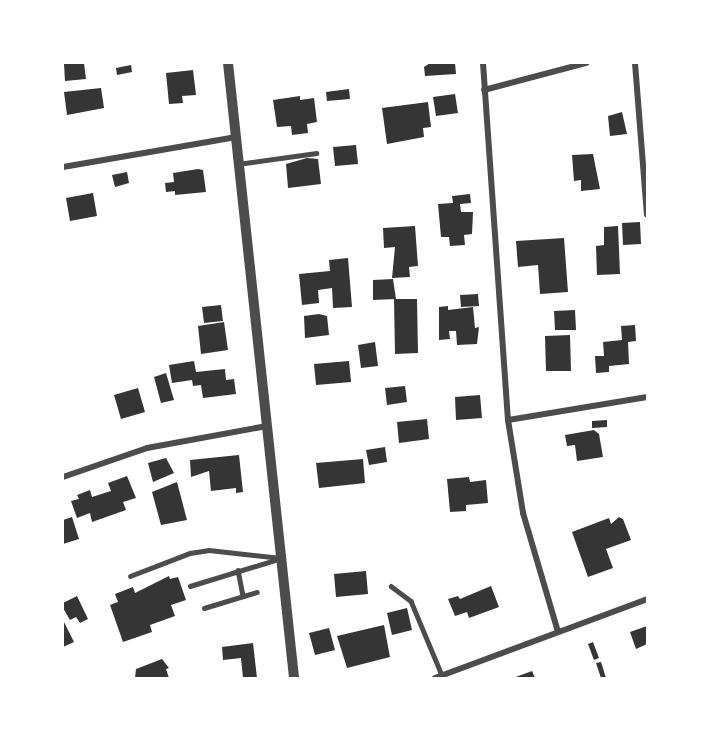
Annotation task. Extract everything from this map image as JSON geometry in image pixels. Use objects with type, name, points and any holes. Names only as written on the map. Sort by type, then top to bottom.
[{"type":"street","points":[[228,63],[294,678]]},
{"type":"street","points":[[483,63],[508,420],[523,513],[558,632]]},
{"type":"street","points":[[484,90],[586,63]]},
{"type":"street","points":[[635,63],[647,215]]},
{"type":"street","points":[[63,167],[236,137]]},
{"type":"street","points":[[508,420],[647,397]]},
{"type":"street","points":[[63,477],[147,448],[267,426]]},
{"type":"street","points":[[438,677],[647,598]]},
{"type":"lane","points":[[238,164],[316,153]]},
{"type":"lane","points":[[130,576],[190,553],[209,550],[281,558]]},
{"type":"lane","points":[[190,586],[281,558]]},
{"type":"lane","points":[[238,570],[243,596]]},
{"type":"lane","points":[[391,586],[411,601],[438,677]]},
{"type":"lane","points":[[204,608],[257,592]]},
{"type":"building","points":[[84,63],[86,79],[65,81],[64,64]]},
{"type":"building","points":[[430,63],[455,63],[456,74],[425,76],[424,67]]},
{"type":"building","points":[[131,65],[132,72],[117,75],[116,68]]},
{"type":"building","points":[[193,70],[196,95],[182,96],[183,103],[169,104],[166,73]]},
{"type":"building","points":[[101,88],[104,108],[67,115],[64,92]]},
{"type":"building","points":[[349,89],[350,99],[327,101],[326,92]]},
{"type":"building","points":[[455,94],[458,113],[436,116],[433,97]]},
{"type":"building","points":[[300,96],[300,100],[314,98],[317,122],[307,124],[308,133],[292,135],[291,126],[277,127],[273,100]]},
{"type":"building","points":[[428,102],[431,127],[423,128],[424,137],[387,144],[382,108]]},
{"type":"building","points":[[622,112],[627,134],[610,136],[608,116]]},
{"type":"building","points":[[356,145],[358,164],[335,166],[333,147]]},
{"type":"building","points":[[593,154],[600,189],[581,191],[581,180],[574,181],[572,155]]},
{"type":"building","points":[[307,158],[318,159],[321,184],[288,188],[286,164]]},
{"type":"building","points":[[203,170],[206,192],[175,195],[175,191],[166,192],[165,183],[174,182],[173,173]]},
{"type":"building","points":[[127,172],[129,183],[115,187],[112,175]]},
{"type":"building","points":[[93,193],[97,216],[70,221],[66,198]]},
{"type":"building","points":[[470,194],[471,203],[460,204],[461,212],[473,212],[472,234],[464,235],[465,245],[450,246],[449,237],[441,237],[438,204],[453,203],[452,196]]},
{"type":"building","points":[[640,222],[641,244],[623,245],[622,223]]},
{"type":"building","points":[[415,226],[418,266],[409,267],[410,277],[392,278],[395,247],[384,248],[383,228]]},
{"type":"building","points":[[618,226],[620,274],[597,275],[596,246],[604,245],[604,227]]},
{"type":"building","points":[[564,238],[568,292],[540,294],[538,265],[518,267],[516,241]]},
{"type":"building","points":[[348,258],[352,307],[333,308],[332,288],[318,290],[319,303],[302,305],[299,274],[330,271],[329,260]]},
{"type":"building","points":[[393,279],[396,299],[373,300],[373,280]]},
{"type":"building","points":[[478,294],[479,306],[461,307],[460,295]]},
{"type":"building","points":[[394,299],[417,299],[418,353],[395,354]]},
{"type":"building","points":[[221,305],[223,321],[204,323],[202,307]]},
{"type":"building","points":[[448,306],[448,310],[473,307],[475,328],[479,327],[477,344],[457,345],[456,331],[449,331],[450,339],[439,340],[439,307]]},
{"type":"building","points":[[575,310],[576,330],[555,330],[554,311]]},
{"type":"building","points":[[319,314],[327,316],[329,335],[305,338],[304,316]]},
{"type":"building","points":[[224,322],[228,350],[201,354],[198,326]]},
{"type":"building","points":[[635,325],[636,341],[628,342],[629,364],[609,366],[609,372],[596,373],[595,356],[604,356],[603,342],[622,340],[621,326]]},
{"type":"building","points":[[570,335],[571,371],[546,371],[545,336]]},
{"type":"building","points":[[375,342],[378,366],[361,368],[358,345]]},
{"type":"building","points":[[194,361],[196,372],[225,369],[226,380],[234,379],[236,394],[203,398],[201,385],[193,386],[192,380],[172,383],[169,365]]},
{"type":"building","points":[[349,361],[351,382],[316,385],[314,364]]},
{"type":"building","points":[[166,373],[174,400],[161,403],[154,377]]},
{"type":"building","points":[[405,386],[407,402],[387,405],[385,388]]},
{"type":"building","points":[[138,388],[145,412],[121,419],[114,395]]},
{"type":"building","points":[[480,395],[482,418],[456,420],[455,397]]},
{"type":"building","points":[[427,419],[429,439],[399,443],[397,422]]},
{"type":"building","points":[[607,420],[607,427],[592,428],[592,421]]},
{"type":"building","points":[[594,430],[599,434],[603,457],[577,461],[575,445],[567,446],[565,435]]},
{"type":"building","points":[[385,447],[387,462],[369,465],[366,450]]},
{"type":"building","points":[[239,455],[243,492],[236,493],[236,488],[211,491],[209,471],[191,477],[190,460]]},
{"type":"building","points":[[166,458],[174,473],[153,482],[148,463]]},
{"type":"building","points":[[363,459],[365,483],[319,488],[316,463]]},
{"type":"building","points":[[127,476],[136,498],[123,502],[126,510],[92,522],[90,513],[77,518],[71,501],[79,499],[77,495],[90,490],[92,497],[111,491],[108,483]]},
{"type":"building","points":[[469,477],[470,482],[486,480],[488,503],[466,505],[466,511],[450,512],[447,479]]},
{"type":"building","points":[[177,482],[187,520],[161,525],[152,492]]},
{"type":"building","points":[[72,517],[79,539],[63,544],[63,520]]},
{"type":"building","points":[[619,517],[623,519],[631,540],[606,549],[613,568],[588,577],[572,532],[609,518],[611,524]]},
{"type":"building","points":[[366,571],[368,594],[336,597],[334,574]]},
{"type":"building","points":[[169,576],[170,579],[178,577],[186,600],[171,605],[175,616],[150,625],[152,632],[123,642],[110,605],[118,602],[115,594],[133,587],[135,593]]},
{"type":"building","points":[[491,586],[499,607],[469,618],[467,612],[455,616],[448,599],[458,596],[460,599]]},
{"type":"building","points":[[77,596],[88,619],[80,623],[76,617],[70,620],[63,608],[63,603]]},
{"type":"building","points":[[407,608],[412,630],[392,635],[387,613]]},
{"type":"building","points":[[63,620],[74,642],[63,647]]},
{"type":"building","points":[[384,625],[390,657],[347,668],[337,636]]},
{"type":"building","points":[[647,626],[647,644],[636,649],[630,632]]},
{"type":"building","points":[[329,628],[335,650],[315,655],[309,633]]},
{"type":"building","points":[[593,642],[599,658],[594,660],[588,644]]},
{"type":"building","points":[[253,643],[257,678],[243,678],[241,658],[223,660],[222,647]]},
{"type":"building","points":[[162,659],[169,668],[166,669],[169,678],[135,678],[136,669]]},
{"type":"building","points":[[601,662],[606,678],[601,678],[596,663]]},
{"type":"building","points":[[532,671],[535,678],[513,678]]}]
